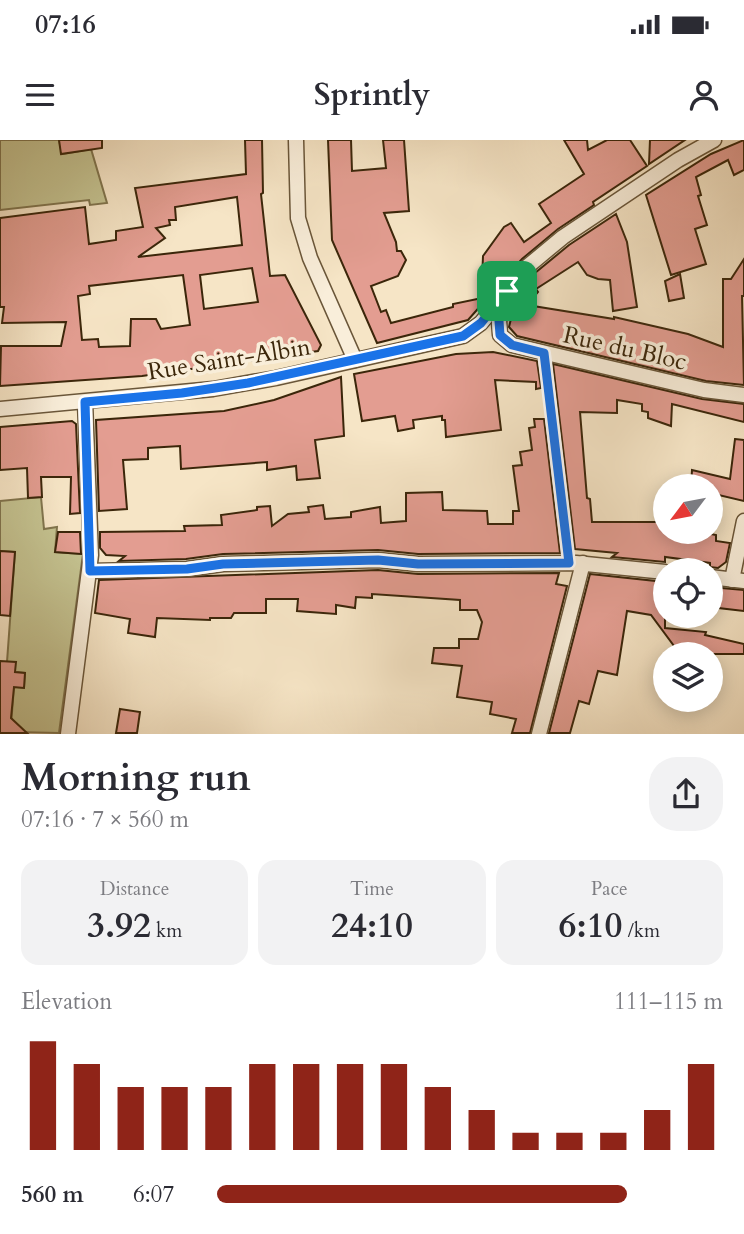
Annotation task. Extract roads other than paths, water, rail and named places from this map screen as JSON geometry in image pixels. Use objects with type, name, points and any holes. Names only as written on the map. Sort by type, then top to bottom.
[{"type":"street","points":[[296,140],[298,218],[310,258],[355,360]]},
{"type":"street","points":[[507,291],[527,266],[550,246],[678,160],[714,140]]},
{"type":"street","name":"Rue Saint-Albin","points":[[0,409],[213,388],[463,336],[481,323],[507,291]]},
{"type":"street","name":"Rue du Bloc","points":[[507,291],[499,321],[500,335],[512,345],[704,390],[744,395]]},
{"type":"street","points":[[539,733],[576,563],[544,353]]},
{"type":"street","points":[[68,733],[90,571],[85,402]]},
{"type":"street","points":[[738,580],[744,521]]},
{"type":"street","points":[[90,571],[378,560],[418,564],[576,563],[653,571]]}]
